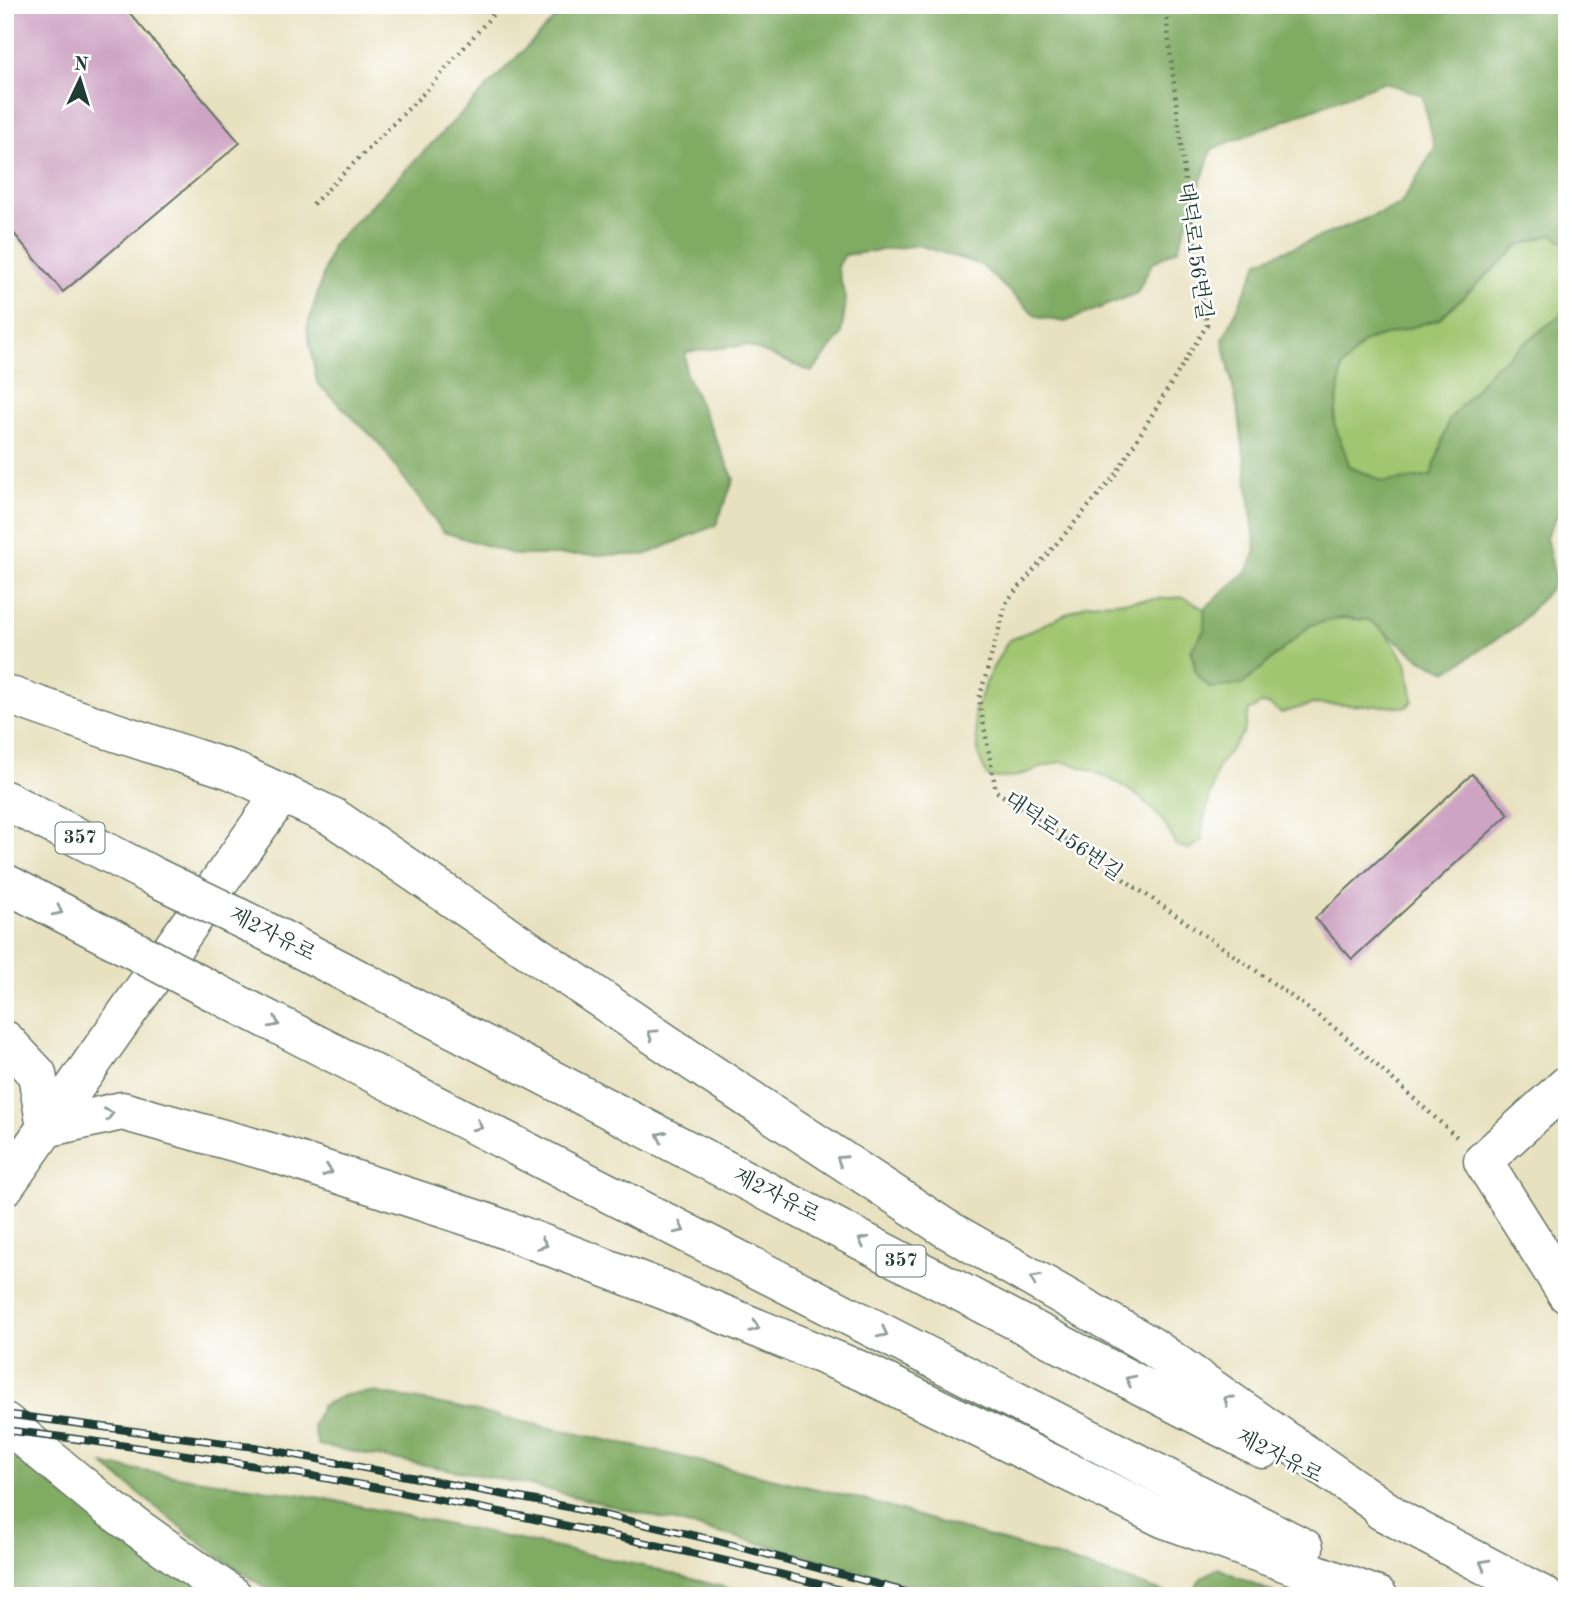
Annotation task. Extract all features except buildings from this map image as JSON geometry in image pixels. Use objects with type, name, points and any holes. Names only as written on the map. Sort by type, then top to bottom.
[{"type":"main road","points":[[5,694],[231,770],[333,817],[944,1228],[1151,1346],[1404,1522]]},
{"type":"main road","points":[[5,1186],[282,793]]},
{"type":"main road","name":"제2자유로","points":[[5,800],[258,927],[1544,1596]]},
{"type":"main road","points":[[5,883],[1398,1596]]},
{"type":"main road","points":[[5,1040],[37,1074],[46,1128]]},
{"type":"main road","points":[[1567,1085],[1483,1161],[1567,1294]]},
{"type":"main road","points":[[46,1128],[122,1111],[270,1152],[485,1222],[664,1290],[864,1372],[1164,1519],[1378,1596]]},
{"type":"main road","points":[[5,1422],[108,1507],[233,1596]]},
{"type":"path","points":[[313,204],[428,89],[501,5]]},
{"type":"path","name":"대덕로156번길","points":[[1165,5],[1185,181],[1207,325],[1114,477],[1007,601],[979,699],[996,791],[1340,1032],[1483,1161]]},
{"type":"green space","points":[[568,5],[1567,5],[1567,248],[1566,244],[1553,234],[1520,245],[1439,319],[1365,341],[1342,367],[1334,423],[1350,467],[1384,482],[1431,476],[1449,420],[1492,369],[1567,310],[1567,503],[1561,508],[1546,537],[1556,582],[1518,625],[1448,671],[1423,661],[1369,620],[1342,618],[1311,625],[1242,685],[1210,688],[1196,674],[1192,649],[1205,629],[1204,609],[1248,570],[1256,550],[1239,415],[1223,340],[1259,261],[1400,205],[1435,148],[1422,95],[1383,82],[1212,149],[1178,249],[1152,263],[1137,293],[1065,322],[1037,317],[981,265],[918,245],[845,255],[837,267],[846,300],[841,336],[812,372],[746,345],[686,352],[685,372],[734,479],[716,525],[645,555],[516,555],[443,532],[378,442],[317,383],[307,328],[332,245]]},
{"type":"green space","points":[[1553,234],[1566,244],[1567,248],[1567,310],[1492,369],[1449,420],[1432,477],[1384,482],[1350,467],[1334,423],[1342,367],[1365,341],[1439,319],[1520,245]]},
{"type":"green space","points":[[1184,597],[1204,609],[1205,629],[1191,651],[1196,673],[1242,685],[1311,624],[1342,618],[1369,620],[1382,628],[1406,662],[1413,700],[1407,707],[1313,704],[1281,713],[1270,705],[1261,704],[1249,711],[1244,732],[1218,766],[1203,823],[1201,842],[1188,849],[1175,845],[1161,818],[1140,797],[1114,781],[1071,763],[1052,764],[1006,778],[987,776],[979,757],[974,713],[991,671],[1008,641],[1087,604]]},
{"type":"green space","points":[[372,1392],[447,1405],[864,1500],[1064,1559],[1175,1596],[951,1596],[774,1547],[521,1483],[318,1445],[313,1426],[321,1406],[345,1395]]},
{"type":"green space","points":[[5,1454],[72,1462],[239,1596],[5,1596]]},
{"type":"green space","points":[[104,1465],[322,1498],[647,1567],[757,1596],[278,1596],[209,1550]]},
{"type":"green space","points":[[1218,1568],[1280,1596],[1191,1596],[1201,1578]]},
{"type":"railway","points":[[5,1414],[255,1447],[568,1507],[718,1541],[921,1596]]},
{"type":"railway","points":[[5,1430],[213,1459],[421,1496],[711,1557],[862,1596]]}]
